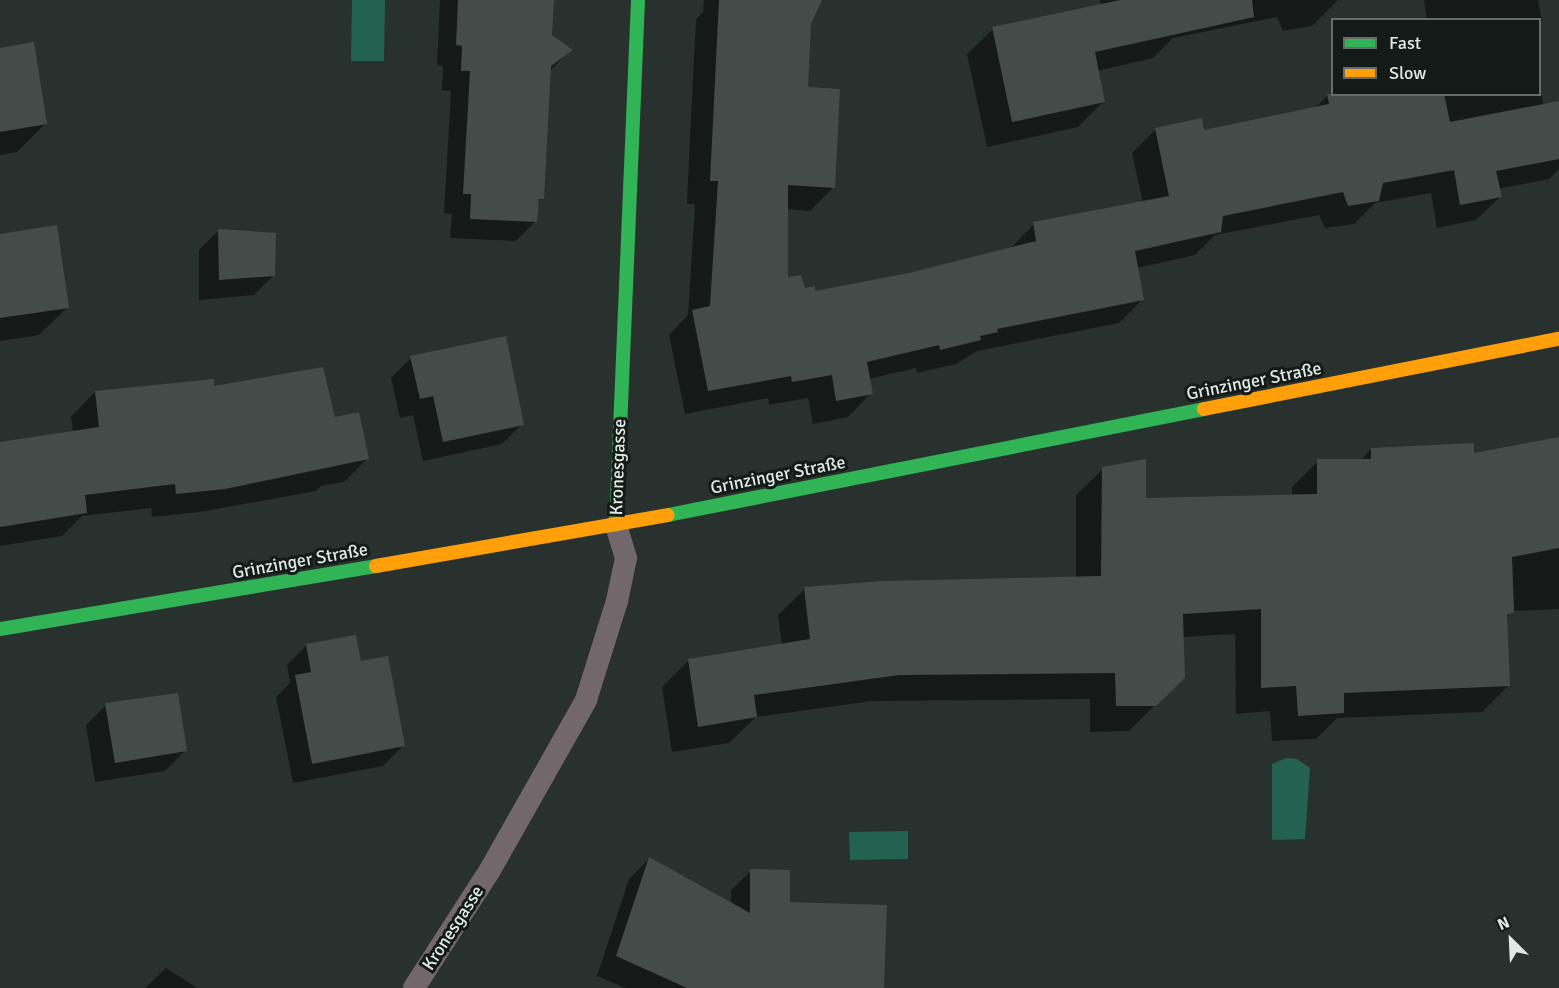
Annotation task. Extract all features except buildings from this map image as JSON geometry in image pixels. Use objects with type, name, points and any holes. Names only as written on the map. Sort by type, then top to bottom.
[{"type":"street","name":"Kronesgasse","points":[[616,525],[638,0]]},
{"type":"street","name":"Grinzinger Straße","points":[[0,629],[616,525],[1559,339]]},
{"type":"lane","name":"Kronesgasse","points":[[414,988],[490,870],[586,700],[617,601],[626,558],[616,525]]},
{"type":"shaded area","points":[[352,0],[385,0],[384,61],[351,61]]},
{"type":"shaded area","points":[[1286,758],[1297,759],[1310,768],[1305,839],[1272,840],[1272,764]]},
{"type":"shaded area","points":[[908,831],[908,859],[850,860],[849,832]]},
{"type":"traffic: fast","points":[[616,525],[638,0]]},
{"type":"traffic: fast","points":[[668,515],[1204,409]]},
{"type":"traffic: fast","points":[[0,629],[376,566]]},
{"type":"traffic: slow","points":[[1204,409],[1559,339]]},
{"type":"traffic: slow","points":[[376,566],[668,515]]}]
